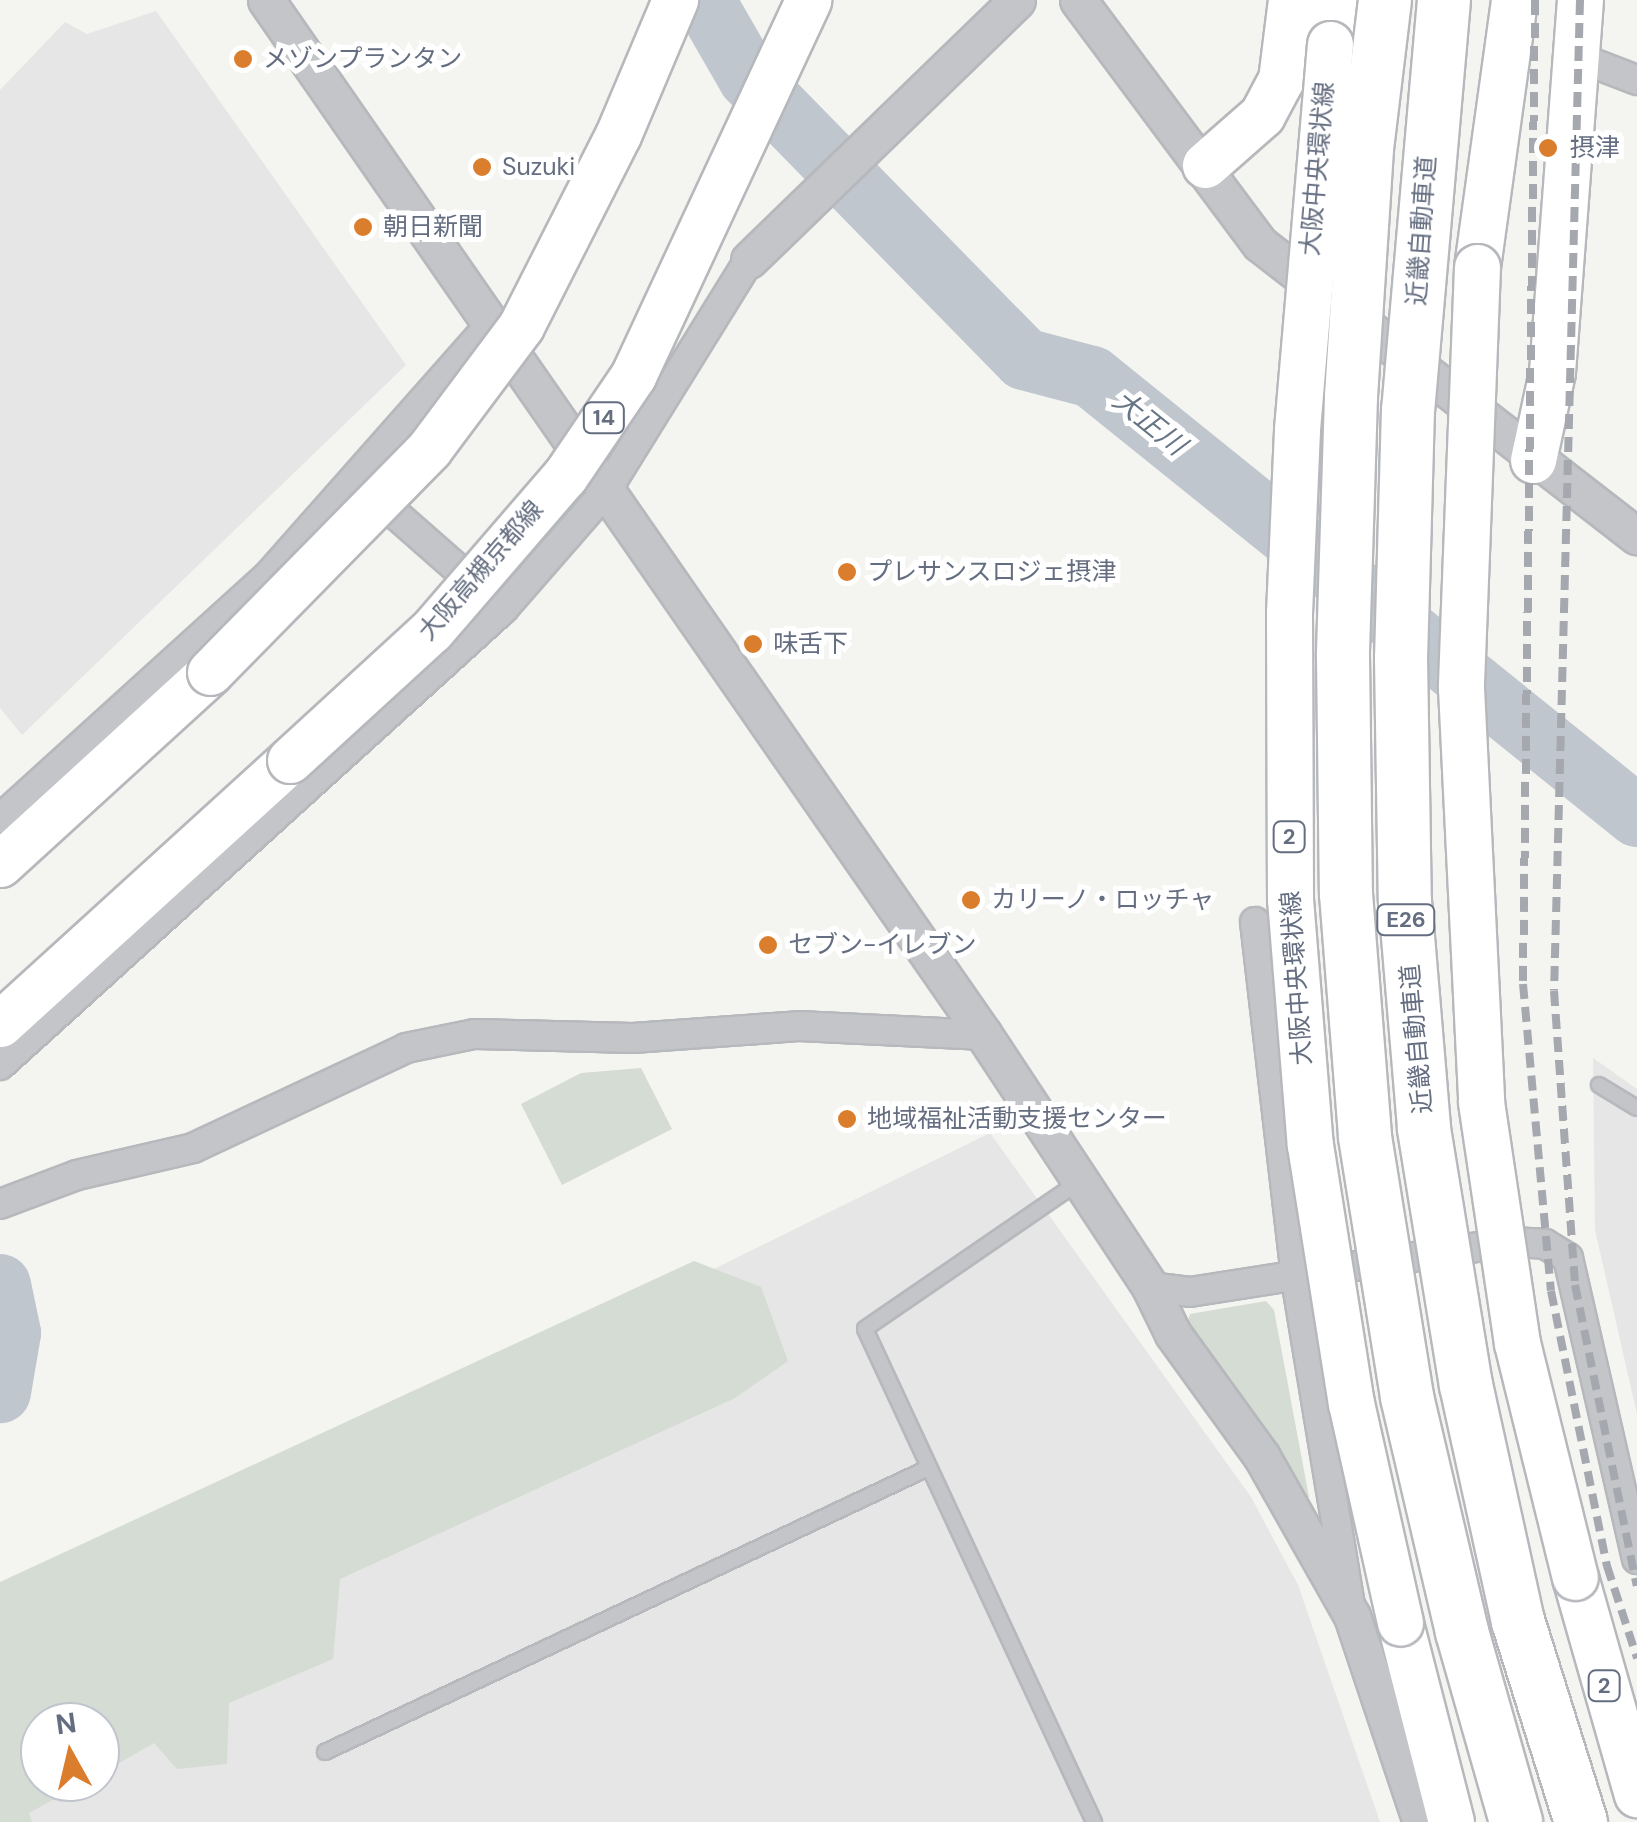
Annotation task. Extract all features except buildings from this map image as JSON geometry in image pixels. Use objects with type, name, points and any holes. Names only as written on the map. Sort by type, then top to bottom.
[{"type":"highway","name":"E26","points":[[1385,0],[1367,149],[1351,397],[1342,656],[1346,894],[1365,1138],[1407,1397],[1462,1632],[1516,1822]]},
{"type":"highway","name":"近畿自動車道","points":[[1444,0],[1408,409],[1400,658],[1405,901],[1424,1129],[1466,1385],[1518,1621],[1581,1822]]},
{"type":"main road","points":[[0,864],[210,672],[429,449],[520,326],[618,136],[676,0]]},
{"type":"main road","name":"大阪高槻京都線","points":[[0,1024],[431,631],[565,476],[641,358],[808,0]]},
{"type":"main road","points":[[1205,166],[1262,115],[1281,80],[1291,0]]},
{"type":"main road","name":"大阪中央環状線","points":[[1335,0],[1295,466],[1290,899],[1310,1145],[1351,1403],[1400,1623],[1451,1822]]},
{"type":"main road","name":"2","points":[[1514,0],[1477,267],[1461,688],[1482,1102],[1517,1343],[1574,1577],[1635,1786]]},
{"type":"main road","points":[[1533,460],[1552,372],[1580,0]]},
{"type":"street","points":[[266,0],[984,1035],[1150,1287],[1173,1334],[1262,1457],[1352,1616]]},
{"type":"street","points":[[0,1064],[503,609],[606,490],[749,260],[1017,0]]},
{"type":"street","points":[[1078,0],[1205,166],[1240,222],[1274,256],[1533,460],[1637,536]]},
{"type":"street","points":[[1578,58],[1637,80]]},
{"type":"street","points":[[0,819],[269,575],[491,324]]},
{"type":"street","points":[[354,478],[503,609]]},
{"type":"street","points":[[1255,922],[1296,1278],[1352,1616],[1421,1822]]},
{"type":"street","points":[[0,1204],[77,1175],[192,1148],[406,1048],[474,1034],[633,1038],[799,1026],[984,1035]]},
{"type":"street","points":[[1150,1287],[1190,1292],[1510,1242],[1546,1244],[1568,1258],[1631,1502],[1637,1558]]},
{"type":"lane","points":[[1599,1084],[1637,1108]]},
{"type":"lane","points":[[1081,1181],[865,1330],[926,1470],[1094,1822]]},
{"type":"lane","points":[[325,1752],[926,1470]]},
{"type":"shaded area","points":[[156,11],[406,365],[22,735],[0,708],[0,90],[65,22],[87,34]]},
{"type":"shaded area","points":[[1593,1058],[1637,1089],[1637,1414],[1595,1230]]},
{"type":"shaded area","points":[[641,1068],[672,1129],[562,1185],[521,1104],[581,1073]]},
{"type":"shaded area","points":[[990,1133],[1251,1497],[1298,1585],[1380,1822],[0,1822],[0,1669],[7,1617]]},
{"type":"shaded area","points":[[694,1261],[761,1287],[788,1361],[735,1398],[340,1579],[333,1659],[229,1703],[227,1764],[177,1769],[154,1743],[120,1763],[120,1702],[20,1702],[20,1802],[49,1802],[29,1813],[32,1822],[0,1822],[0,1582]]},
{"type":"shaded area","points":[[1266,1301],[1274,1310],[1309,1497],[1303,1498],[1187,1325],[1190,1314]]},
{"type":"waterway","name":"大正川","points":[[704,0],[749,78],[1024,359],[1092,377],[1637,816]]},
{"type":"waterway","points":[[0,1285],[10,1333],[0,1392]]},
{"type":"railway","points":[[1535,0],[1523,984],[1551,1291],[1607,1566],[1637,1658]]},
{"type":"railway","points":[[1580,0],[1554,991],[1575,1285],[1637,1586]]},
{"type":"place","name":"メゾンプランタン","points":[[243,59]]},
{"type":"place","name":"摂津","points":[[1548,148]]},
{"type":"place","name":"Suzuki","points":[[482,167]]},
{"type":"place","name":"朝日新聞","points":[[363,227]]},
{"type":"place","name":"プレサンスロジェ摂津","points":[[847,572]]},
{"type":"place","name":"味舌下","points":[[753,644]]},
{"type":"place","name":"カリーノ・ロッチャ","points":[[971,900]]},
{"type":"place","name":"セブン-イレブン","points":[[768,945]]},
{"type":"place","name":"地域福祉活動支援センター","points":[[847,1119]]}]
